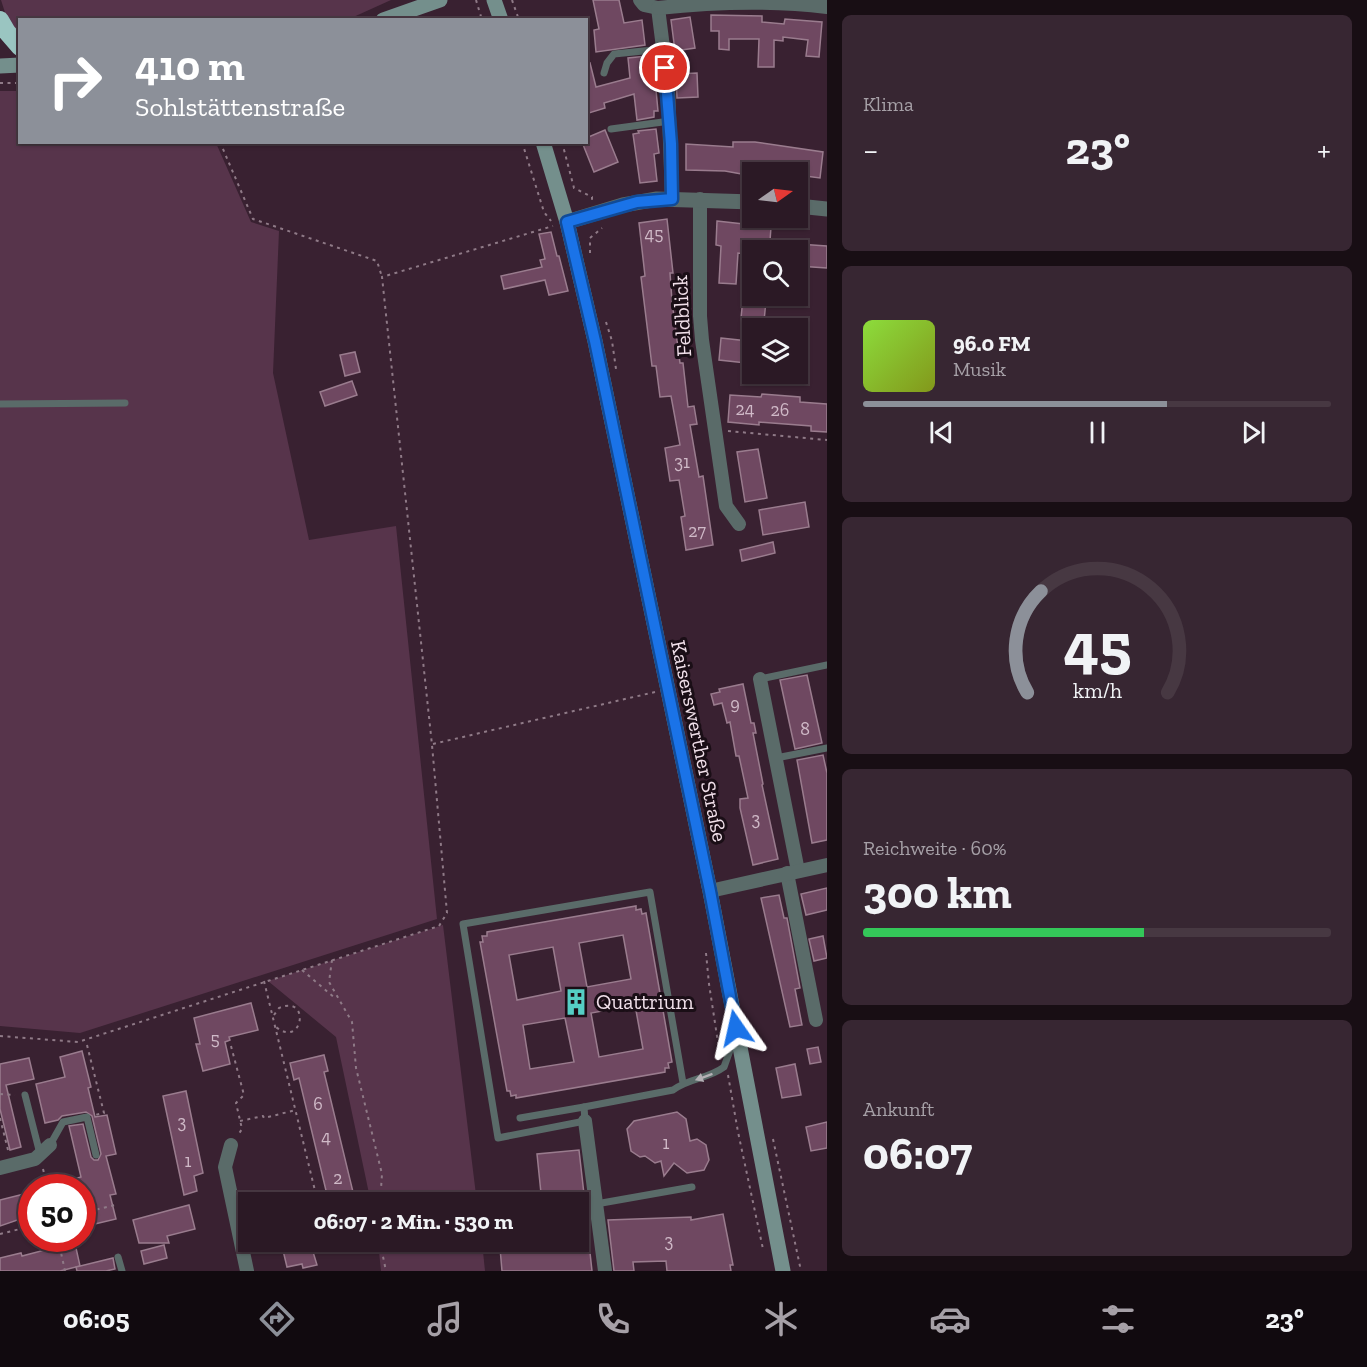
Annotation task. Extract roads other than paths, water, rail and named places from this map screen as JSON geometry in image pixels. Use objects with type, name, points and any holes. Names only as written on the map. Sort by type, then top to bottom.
[{"type":"highway","points":[[0,20],[18,45]]},
{"type":"main road","points":[[384,18],[409,0]]},
{"type":"main road","points":[[387,18],[440,0]]},
{"type":"main road","points":[[494,0],[500,18]]},
{"type":"main road","points":[[0,66],[18,65]]},
{"type":"main road","name":"Kaiserswerther Straße","points":[[543,144],[561,224],[595,341],[710,891],[783,1271]]},
{"type":"street","points":[[640,0],[644,5],[658,8],[716,2],[810,2],[827,6]]},
{"type":"street","points":[[658,8],[670,121],[672,199]]},
{"type":"street","points":[[561,224],[637,202],[672,199],[742,202]]},
{"type":"street","name":"Feldblick","points":[[700,200],[700,316],[726,506],[739,524]]},
{"type":"street","points":[[808,207],[827,209]]},
{"type":"street","points":[[760,680],[776,758],[816,1020]]},
{"type":"street","points":[[710,891],[827,865]]},
{"type":"street","points":[[585,1121],[604,1271]]},
{"type":"street","points":[[231,1145],[225,1167],[247,1271]]},
{"type":"street","points":[[6,1167],[35,1160],[45,1150]]},
{"type":"lane","points":[[604,73],[607,63],[614,54],[663,49]]},
{"type":"lane","points":[[611,129],[670,121]]},
{"type":"lane","points":[[0,404],[125,403]]},
{"type":"lane","points":[[760,680],[827,665]]},
{"type":"lane","points":[[776,758],[827,748]]},
{"type":"lane","points":[[584,1107],[585,1121],[498,1138],[463,924],[650,892],[683,1083]]},
{"type":"lane","points":[[520,1118],[673,1090],[683,1083],[702,1079],[724,1067],[736,1028]]},
{"type":"lane","points":[[26,1095],[45,1150]]},
{"type":"lane","points":[[45,1150],[63,1122],[87,1117],[96,1155]]},
{"type":"lane","points":[[596,1204],[692,1188]]},
{"type":"lane","points":[[118,1257],[122,1271]]},
{"type":"place","name":"Quattrium","points":[[576,1002]]}]
